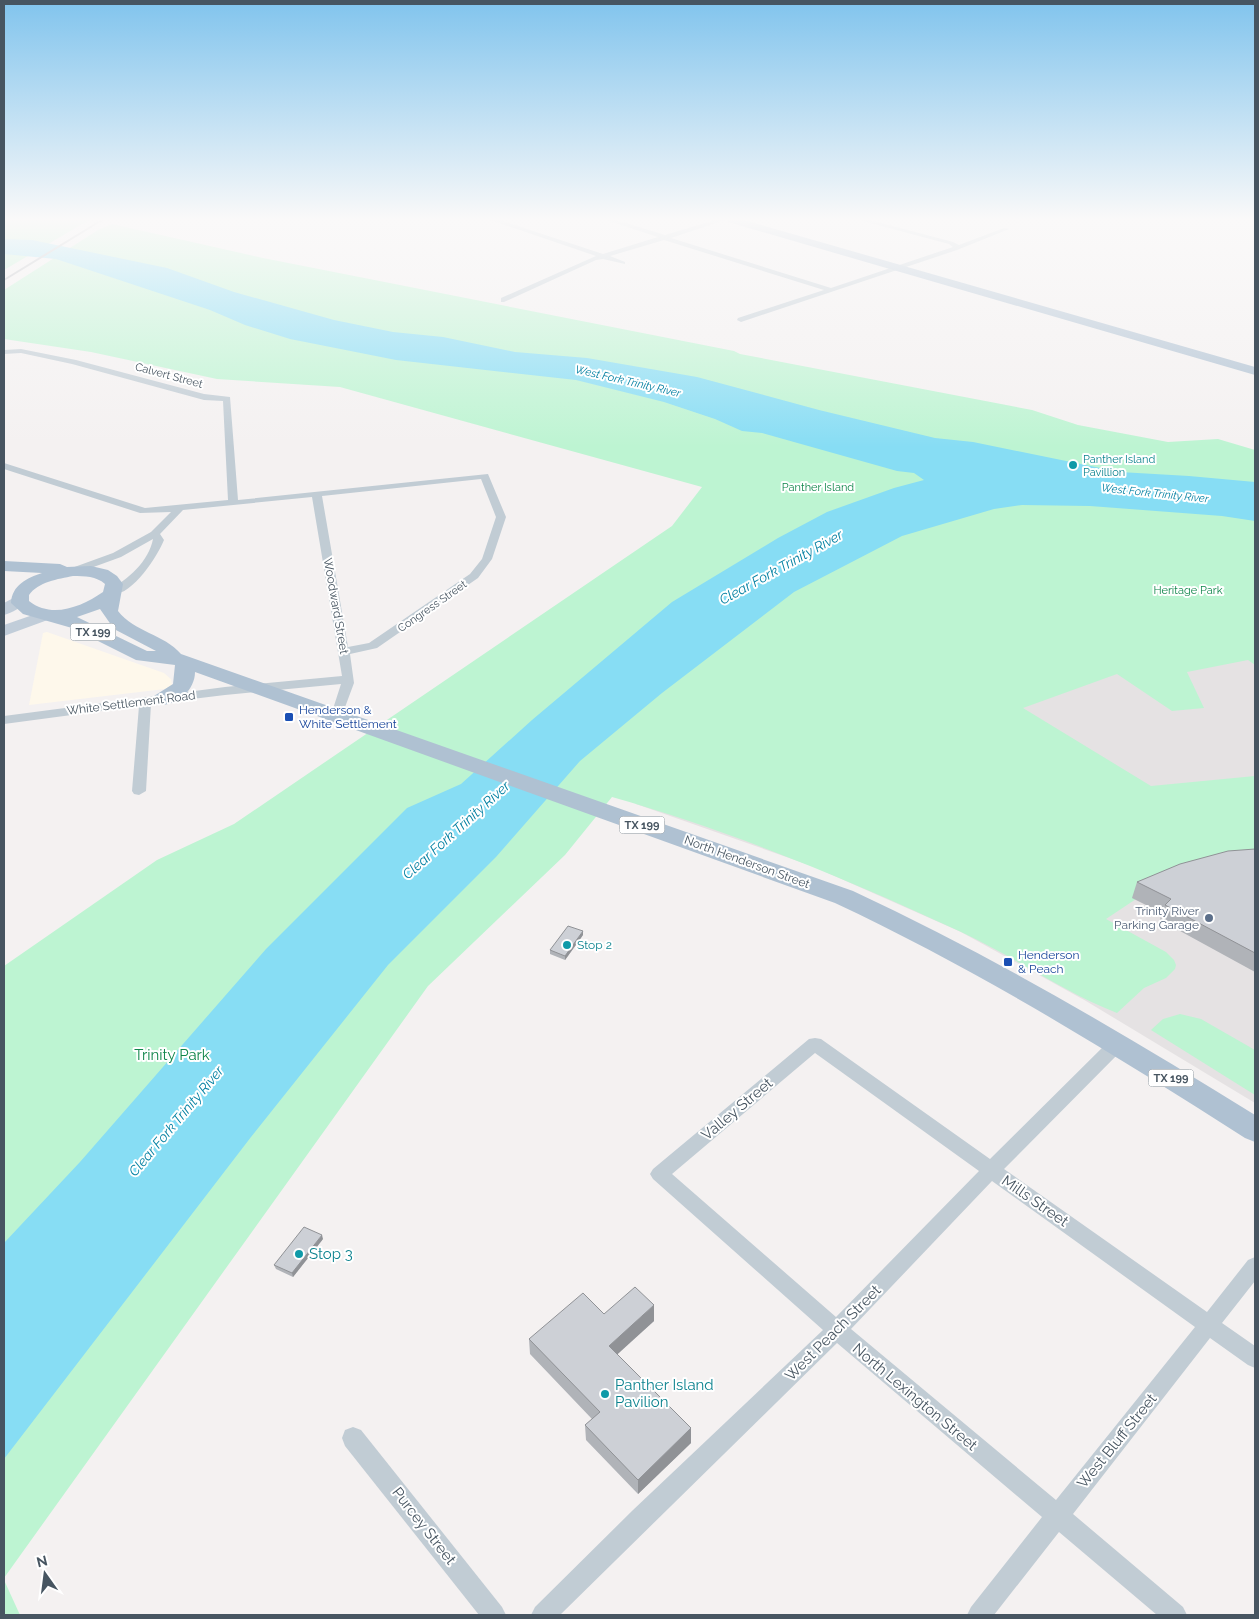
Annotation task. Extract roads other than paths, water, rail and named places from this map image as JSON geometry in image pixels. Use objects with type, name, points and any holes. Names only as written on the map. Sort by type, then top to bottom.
[{"type":"main road","points":[[997,296],[1255,370]]},
{"type":"main road","points":[[4,566],[53,567],[71,571],[101,573],[110,578],[114,584],[111,593],[86,609],[50,615],[4,631]]},
{"type":"main road","points":[[12,598],[39,579],[71,571]]},
{"type":"main road","name":"North Henderson Street","points":[[111,593],[109,611],[120,625],[137,636],[161,646],[180,660]]},
{"type":"main road","name":"North Henderson Street","points":[[12,598],[25,609],[34,613],[50,615],[79,624],[143,656],[180,660],[802,881],[844,898],[896,922],[1009,981],[1116,1044],[1255,1130]]},
{"type":"main road","points":[[153,701],[175,693],[184,685],[186,681],[180,660]]},
{"type":"street","points":[[504,300],[514,296]]},
{"type":"street","points":[[741,320],[814,296]]},
{"type":"street","name":"Calvert Street","points":[[4,352],[21,351],[73,362],[204,397],[227,399],[233,503]]},
{"type":"street","points":[[4,466],[144,511],[317,495]]},
{"type":"street","name":"Congress Street","points":[[317,495],[485,476],[500,517],[483,565],[467,581],[373,646],[344,650]]},
{"type":"street","name":"Woodward Street","points":[[317,495],[348,679],[348,685],[342,696],[337,715]]},
{"type":"street","points":[[71,571],[117,555],[155,534],[179,509]]},
{"type":"street","points":[[111,593],[119,589],[148,562],[159,540],[155,534]]},
{"type":"street","name":"White Settlement Road","points":[[4,720],[225,691],[314,684],[348,679]]},
{"type":"street","points":[[139,791],[153,701]]},
{"type":"street","name":"Mills Street","points":[[815,1044],[1210,1324],[1255,1358]]},
{"type":"street","name":"Valley Street","points":[[659,1174],[815,1044]]},
{"type":"street","name":"West Peach Street","points":[[544,1615],[641,1518],[837,1330],[1116,1044]]},
{"type":"street","name":"North Lexington Street","points":[[659,1174],[837,1330],[1175,1615]]},
{"type":"street","name":"West Bluff Street","points":[[979,1615],[1255,1266]]},
{"type":"street","name":"Purcey Street","points":[[353,1438],[494,1615]]},
{"type":"water","points":[[166,296],[247,296],[334,320],[393,332],[443,337],[515,352],[587,358],[697,377],[819,410],[935,438],[973,442],[1120,472],[1255,482],[1255,521],[1222,516],[1090,506],[1022,505],[994,509],[902,536],[794,592],[662,693],[580,761],[496,857],[388,965],[251,1137],[4,1459],[4,1243],[80,1162],[266,949],[407,808],[461,784],[532,720],[672,602],[778,538],[827,512],[894,488],[924,480],[914,473],[897,471],[762,433],[742,431],[715,419],[664,402],[576,380],[396,360],[290,339],[245,325],[210,310]]},
{"type":"place","name":"Panther Island Pavillion","points":[[1073,465]]},
{"type":"place","name":"Henderson & White Settlement","points":[[289,717]]},
{"type":"place","name":"Trinity River Parking Garage","points":[[1209,918]]},
{"type":"place","name":"Stop 2","points":[[567,945]]},
{"type":"place","name":"Henderson & Peach","points":[[1008,962]]},
{"type":"place","name":"Stop 3","points":[[299,1254]]},
{"type":"place","name":"Panther Island Pavilion","points":[[605,1394]]},
{"type":"water label","name":"West Fork Trinity River","points":[[628,381]]},
{"type":"water label","name":"West Fork Trinity River","points":[[1155,493]]},
{"type":"water label","name":"Clear Fork Trinity River","points":[[781,567]]},
{"type":"water label","name":"Clear Fork Trinity River","points":[[456,830]]},
{"type":"water label","name":"Clear Fork Trinity River","points":[[176,1121]]},
{"type":"park label","name":"Panther Island","points":[[818,487]]},
{"type":"park label","name":"Heritage Park","points":[[1188,590]]},
{"type":"park label","name":"Trinity Park","points":[[172,1055]]}]
